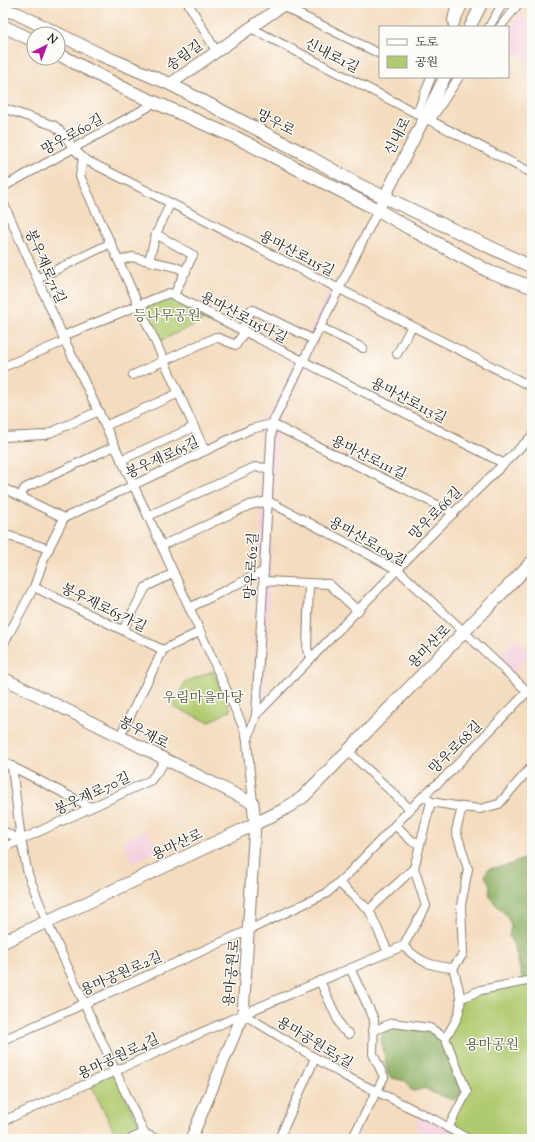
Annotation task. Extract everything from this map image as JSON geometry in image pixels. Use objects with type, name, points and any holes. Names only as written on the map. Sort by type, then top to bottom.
[{"type":"main road","name":"망우로","points":[[3,10],[16,14],[102,55],[170,84],[301,152],[384,198],[417,211],[532,267]]},
{"type":"main road","points":[[3,26],[26,38]]},
{"type":"main road","points":[[66,58],[153,102],[238,139],[378,210],[490,272],[532,287]]},
{"type":"main road","name":"용마산로","points":[[3,942],[255,824],[283,810],[303,797],[532,562]]},
{"type":"street","name":"송림길","points":[[188,3],[216,50]]},
{"type":"street","points":[[452,26],[456,3]]},
{"type":"street","points":[[452,26],[464,3]]},
{"type":"street","points":[[470,26],[482,3]]},
{"type":"street","points":[[490,26],[503,3]]},
{"type":"street","points":[[501,26],[519,3]]},
{"type":"street","name":"송림길","points":[[170,84],[216,50],[284,4]]},
{"type":"street","points":[[284,4],[379,53]]},
{"type":"street","name":"신내로1길","points":[[250,27],[532,173]]},
{"type":"street","points":[[424,118],[428,78]]},
{"type":"street","name":"신내로","points":[[378,210],[444,78]]},
{"type":"street","points":[[424,118],[458,78]]},
{"type":"street","name":"망우로60길","points":[[3,187],[148,107],[153,102]]},
{"type":"street","name":"용마산로115길","points":[[3,108],[55,126],[83,158],[170,204],[532,386]]},
{"type":"street","points":[[83,158],[80,176],[205,451]]},
{"type":"street","name":"봉우재로71길","points":[[3,202],[64,339],[174,573],[199,632],[245,732],[247,742]]},
{"type":"street","points":[[149,261],[156,234],[170,204]]},
{"type":"street","name":"망우로62길","points":[[253,803],[247,742],[256,715],[272,424],[378,210]]},
{"type":"street","points":[[3,367],[139,304],[169,293],[174,295],[186,272],[193,254],[156,234]]},
{"type":"street","points":[[37,279],[111,243]]},
{"type":"street","points":[[119,261],[132,257],[176,267],[186,272]]},
{"type":"street","name":"용마산로115나길","points":[[174,295],[303,361]]},
{"type":"street","points":[[133,375],[216,337],[236,345],[251,310],[314,340]]},
{"type":"street","points":[[397,354],[412,326]]},
{"type":"street","points":[[320,327],[363,348]]},
{"type":"street","name":"용마산로113길","points":[[303,361],[503,463]]},
{"type":"street","points":[[105,426],[179,393]]},
{"type":"street","points":[[3,437],[42,436],[99,411]]},
{"type":"street","name":"봉우재로65길","points":[[64,518],[251,429],[272,424]]},
{"type":"street","name":"용마산로111길","points":[[272,424],[454,513]]},
{"type":"street","points":[[121,460],[194,426]]},
{"type":"street","name":"망우로66길","points":[[256,715],[503,463],[532,436]]},
{"type":"street","points":[[20,496],[25,488],[115,446]]},
{"type":"street","points":[[148,516],[255,467],[269,468]]},
{"type":"street","points":[[3,488],[64,518],[49,549],[34,587],[3,645]]},
{"type":"street","points":[[161,546],[250,505],[268,501]]},
{"type":"street","name":"용마산로109길","points":[[268,501],[398,570],[465,632]]},
{"type":"street","points":[[3,534],[49,549]]},
{"type":"street","points":[[189,608],[264,571]]},
{"type":"street","points":[[123,630],[146,587],[174,573]]},
{"type":"street","points":[[264,581],[330,584],[358,611]]},
{"type":"street","points":[[309,583],[307,650],[312,657]]},
{"type":"street","name":"봉우재로65가길","points":[[34,587],[163,650]]},
{"type":"street","points":[[120,736],[163,650],[199,632]]},
{"type":"street","name":"용마산로","points":[[465,632],[530,689]]},
{"type":"street","name":"봉우재로","points":[[3,678],[253,803]]},
{"type":"street","name":"망우로68길","points":[[249,930],[327,893],[339,883],[410,809],[444,778],[530,689]]},
{"type":"street","points":[[348,751],[410,809]]},
{"type":"street","name":"봉우재로70길","points":[[3,848],[151,780],[166,760]]},
{"type":"street","points":[[3,762],[91,807]]},
{"type":"street","points":[[12,766],[21,840],[28,874],[47,922],[114,1071],[144,1133],[156,1139]]},
{"type":"street","points":[[424,795],[431,802],[462,807],[480,809],[499,804],[532,766]]},
{"type":"street","points":[[431,802],[414,868],[426,906],[403,946],[421,961],[436,967],[453,968]]},
{"type":"street","points":[[253,803],[255,824]]},
{"type":"street","points":[[453,968],[463,954],[461,905],[468,870],[456,831],[462,807]]},
{"type":"street","name":"용마공원로","points":[[191,1139],[243,1014],[255,824]]},
{"type":"street","points":[[395,825],[412,841],[420,843]]},
{"type":"street","points":[[3,831],[21,840]]},
{"type":"street","points":[[369,910],[414,868]]},
{"type":"street","points":[[339,883],[369,910],[388,952]]},
{"type":"street","name":"용마공원로2길","points":[[3,1040],[249,930]]},
{"type":"street","name":"용마공원로4길","points":[[3,1122],[243,1014],[403,946]]},
{"type":"street","points":[[350,968],[372,1016],[373,1054],[384,1076],[352,1139]]},
{"type":"street","points":[[445,1038],[456,1023],[462,998],[453,968]]},
{"type":"street","points":[[462,998],[481,990],[532,980]]},
{"type":"street","points":[[320,981],[342,1029],[349,1034]]},
{"type":"street","name":"용마공원로5길","points":[[243,1014],[315,1058],[375,1092],[468,1139]]},
{"type":"street","points":[[373,1031],[392,1023],[428,1026],[445,1038],[467,1092],[448,1128]]},
{"type":"street","points":[[279,1139],[315,1058]]},
{"type":"street","points":[[131,1139],[144,1133]]},
{"type":"shaded area","points":[[520,14],[528,21],[532,21],[532,62],[509,51],[509,29]]},
{"type":"shaded area","points":[[328,293],[339,297],[279,421],[282,429],[281,434],[277,436],[264,710],[253,709],[264,433],[257,431],[258,420],[269,417]]},
{"type":"shaded area","points":[[516,638],[532,654],[514,673],[498,658]]},
{"type":"shaded area","points":[[147,829],[157,851],[133,863],[123,841]]},
{"type":"shaded area","points":[[419,1113],[468,1139],[422,1139],[423,1135],[416,1128]]},
{"type":"green space","name":"등나무공원","points":[[169,293],[213,316],[156,343],[139,304]]},
{"type":"green space","name":"우림마을마당","points":[[213,671],[231,710],[209,722],[173,707],[185,682]]},
{"type":"green space","points":[[532,856],[532,980],[523,982],[515,948],[509,936],[511,925],[507,916],[495,904],[489,894],[490,885],[485,876],[488,869],[508,865]]},
{"type":"green space","name":"용마공원","points":[[532,980],[532,1139],[468,1139],[448,1128],[467,1091],[445,1038],[462,998]]},
{"type":"green space","points":[[393,1027],[428,1031],[443,1040],[462,1090],[459,1097],[454,1100],[425,1088],[415,1091],[411,1090],[406,1081],[392,1078],[388,1075],[381,1039],[382,1033]]},
{"type":"green space","points":[[114,1072],[143,1132],[128,1139],[118,1139],[90,1083]]}]
